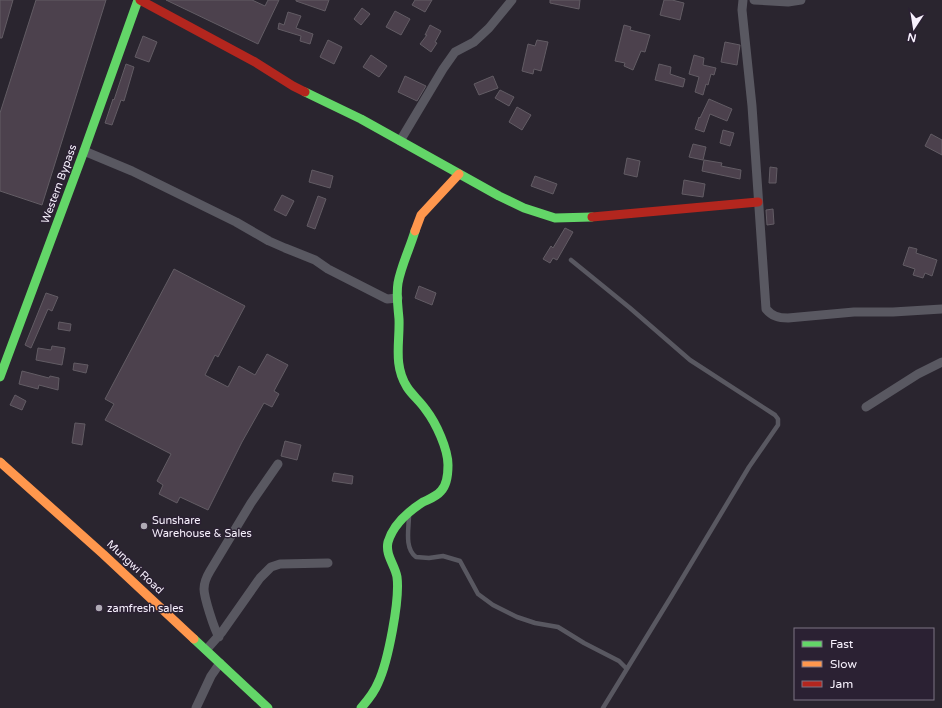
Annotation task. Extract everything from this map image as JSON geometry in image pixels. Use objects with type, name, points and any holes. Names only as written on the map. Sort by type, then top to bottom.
[{"type":"street","points":[[139,0],[255,62],[293,86],[353,115],[524,208],[555,218],[586,217],[674,208],[758,202]]},
{"type":"street","name":"Western Bypass","points":[[0,377],[139,0]]},
{"type":"street","points":[[400,141],[443,69],[456,52],[474,42],[489,28],[512,0]]},
{"type":"street","points":[[743,0],[742,10],[752,106],[766,309],[771,315],[780,318],[854,312],[942,309]]},
{"type":"street","points":[[754,0],[788,2],[801,0]]},
{"type":"street","points":[[84,151],[132,171],[236,222],[269,241],[315,260],[328,269],[387,299],[398,298]]},
{"type":"street","points":[[361,708],[372,695],[379,682],[388,645],[394,609],[397,576],[389,558],[387,548],[389,541],[393,533],[410,511],[435,497],[442,490],[447,477],[448,464],[445,452],[432,418],[405,385],[398,366],[398,282],[421,215],[459,174]]},
{"type":"street","points":[[866,407],[918,374],[942,362]]},
{"type":"street","name":"Mungwi Road","points":[[0,463],[103,554],[268,708]]},
{"type":"street","points":[[219,637],[212,622],[203,589],[204,582],[251,503],[278,464]]},
{"type":"street","points":[[206,650],[219,637],[260,578],[271,567],[280,564],[328,563]]},
{"type":"street","points":[[196,708],[211,676],[220,663]]},
{"type":"lane","points":[[571,260],[630,308],[690,360],[775,415],[778,420],[778,425],[749,467],[603,708]]},
{"type":"lane","points":[[410,511],[408,538],[410,549],[416,557],[428,558],[443,556],[460,562],[478,594],[493,605],[535,623],[558,627],[584,643],[614,658],[627,669]]},
{"type":"building","points":[[0,0],[13,0],[2,38],[0,38]]},
{"type":"building","points":[[36,0],[106,0],[42,205],[0,191],[0,113]]},
{"type":"building","points":[[166,0],[252,0],[265,6],[268,0],[279,0],[258,44]]},
{"type":"building","points":[[296,0],[329,0],[325,11]]},
{"type":"building","points":[[415,0],[432,0],[425,12],[412,5]]},
{"type":"building","points":[[550,0],[580,0],[579,9],[550,3]]},
{"type":"building","points":[[664,0],[684,3],[680,20],[660,15]]},
{"type":"building","points":[[362,8],[370,14],[361,25],[354,19]]},
{"type":"building","points":[[395,11],[410,19],[401,35],[386,27]]},
{"type":"building","points":[[288,12],[301,16],[296,28],[313,34],[310,44],[300,41],[301,36],[278,29],[279,23],[284,25]]},
{"type":"building","points":[[430,25],[441,31],[435,42],[437,43],[431,52],[420,44],[427,35],[425,35]]},
{"type":"building","points":[[624,25],[631,27],[630,30],[650,35],[645,52],[641,51],[633,70],[624,66],[625,63],[615,61]]},
{"type":"building","points":[[143,36],[157,42],[149,62],[135,57]]},
{"type":"building","points":[[328,40],[342,47],[334,64],[320,57]]},
{"type":"building","points":[[537,40],[548,42],[541,71],[534,69],[533,74],[522,71],[528,44],[535,46]]},
{"type":"building","points":[[725,42],[740,45],[737,65],[721,62]]},
{"type":"building","points":[[371,55],[387,66],[379,77],[363,67]]},
{"type":"building","points":[[694,55],[704,58],[703,65],[716,68],[714,75],[711,74],[708,85],[706,84],[703,95],[695,92],[699,77],[689,74]]},
{"type":"building","points":[[126,64],[134,67],[124,101],[121,100],[112,125],[105,123],[113,99],[114,100]]},
{"type":"building","points":[[659,64],[671,67],[670,74],[685,79],[683,87],[655,80]]},
{"type":"building","points":[[405,76],[426,86],[417,101],[398,92]]},
{"type":"building","points":[[493,76],[498,88],[479,95],[474,84]]},
{"type":"building","points":[[500,90],[514,97],[509,106],[495,98]]},
{"type":"building","points":[[709,99],[732,109],[727,121],[710,114],[704,132],[695,129],[699,117],[700,118]]},
{"type":"building","points":[[517,107],[531,115],[522,130],[509,122]]},
{"type":"building","points":[[723,130],[734,133],[730,146],[720,143]]},
{"type":"building","points":[[931,134],[942,140],[942,155],[925,146]]},
{"type":"building","points":[[693,144],[706,147],[703,160],[689,157]]},
{"type":"building","points":[[627,158],[640,161],[637,177],[624,174]]},
{"type":"building","points":[[704,160],[722,163],[721,166],[741,170],[740,179],[702,171]]},
{"type":"building","points":[[770,167],[777,168],[776,183],[769,183]]},
{"type":"building","points":[[312,170],[333,176],[330,188],[309,182]]},
{"type":"building","points":[[535,176],[557,184],[553,194],[531,186]]},
{"type":"building","points":[[684,180],[705,184],[703,197],[682,194]]},
{"type":"building","points":[[282,195],[294,201],[286,216],[274,210]]},
{"type":"building","points":[[318,196],[326,199],[315,229],[307,226]]},
{"type":"building","points":[[773,209],[774,224],[767,225],[766,210]]},
{"type":"building","points":[[565,228],[573,232],[557,260],[553,258],[550,263],[543,259],[551,246],[553,248]]},
{"type":"building","points":[[909,247],[917,249],[916,253],[937,260],[932,276],[925,273],[923,278],[913,275],[915,269],[903,265]]},
{"type":"building","points":[[174,269],[245,306],[218,357],[215,355],[205,375],[228,387],[239,366],[255,375],[267,354],[288,365],[274,391],[279,394],[272,407],[264,403],[242,442],[208,510],[180,497],[177,503],[159,494],[163,485],[157,481],[171,454],[105,420],[114,404],[105,399]]},
{"type":"building","points":[[419,286],[436,293],[432,305],[415,298]]},
{"type":"building","points":[[46,293],[58,297],[52,311],[48,309],[31,348],[25,345]]},
{"type":"building","points":[[59,322],[71,324],[70,331],[58,329]]},
{"type":"building","points":[[52,346],[65,348],[62,365],[36,360],[38,348],[51,350]]},
{"type":"building","points":[[74,363],[88,365],[86,373],[73,370]]},
{"type":"building","points":[[22,371],[49,378],[50,376],[59,378],[58,390],[39,385],[38,389],[19,384]]},
{"type":"building","points":[[15,395],[26,401],[22,410],[10,405]]},
{"type":"building","points":[[75,423],[85,424],[82,445],[72,443]]},
{"type":"building","points":[[285,441],[301,445],[297,460],[281,456]]},
{"type":"building","points":[[334,473],[353,476],[352,484],[332,481]]},
{"type":"traffic: fast","points":[[0,377],[138,0]]},
{"type":"traffic: fast","points":[[305,92],[361,119],[499,196],[524,208],[555,218],[592,217]]},
{"type":"traffic: fast","points":[[361,708],[375,690],[382,673],[386,661],[395,615],[397,600],[397,577],[387,547],[390,536],[407,514],[441,491],[445,486],[447,475],[448,465],[446,451],[441,436],[430,415],[407,387],[400,370],[398,353],[399,319],[397,288],[401,270],[415,231]]},
{"type":"traffic: fast","points":[[194,639],[268,708]]},
{"type":"traffic: slow","points":[[415,231],[421,215],[459,174]]},
{"type":"traffic: slow","points":[[0,462],[103,554],[194,639]]},
{"type":"traffic: jam","points":[[140,0],[255,62],[305,92]]},
{"type":"traffic: jam","points":[[592,217],[758,202]]},
{"type":"place","name":"Sunshare Warehouse & Sales","points":[[144,526]]},
{"type":"place","name":"zamfresh sales","points":[[99,608]]}]
